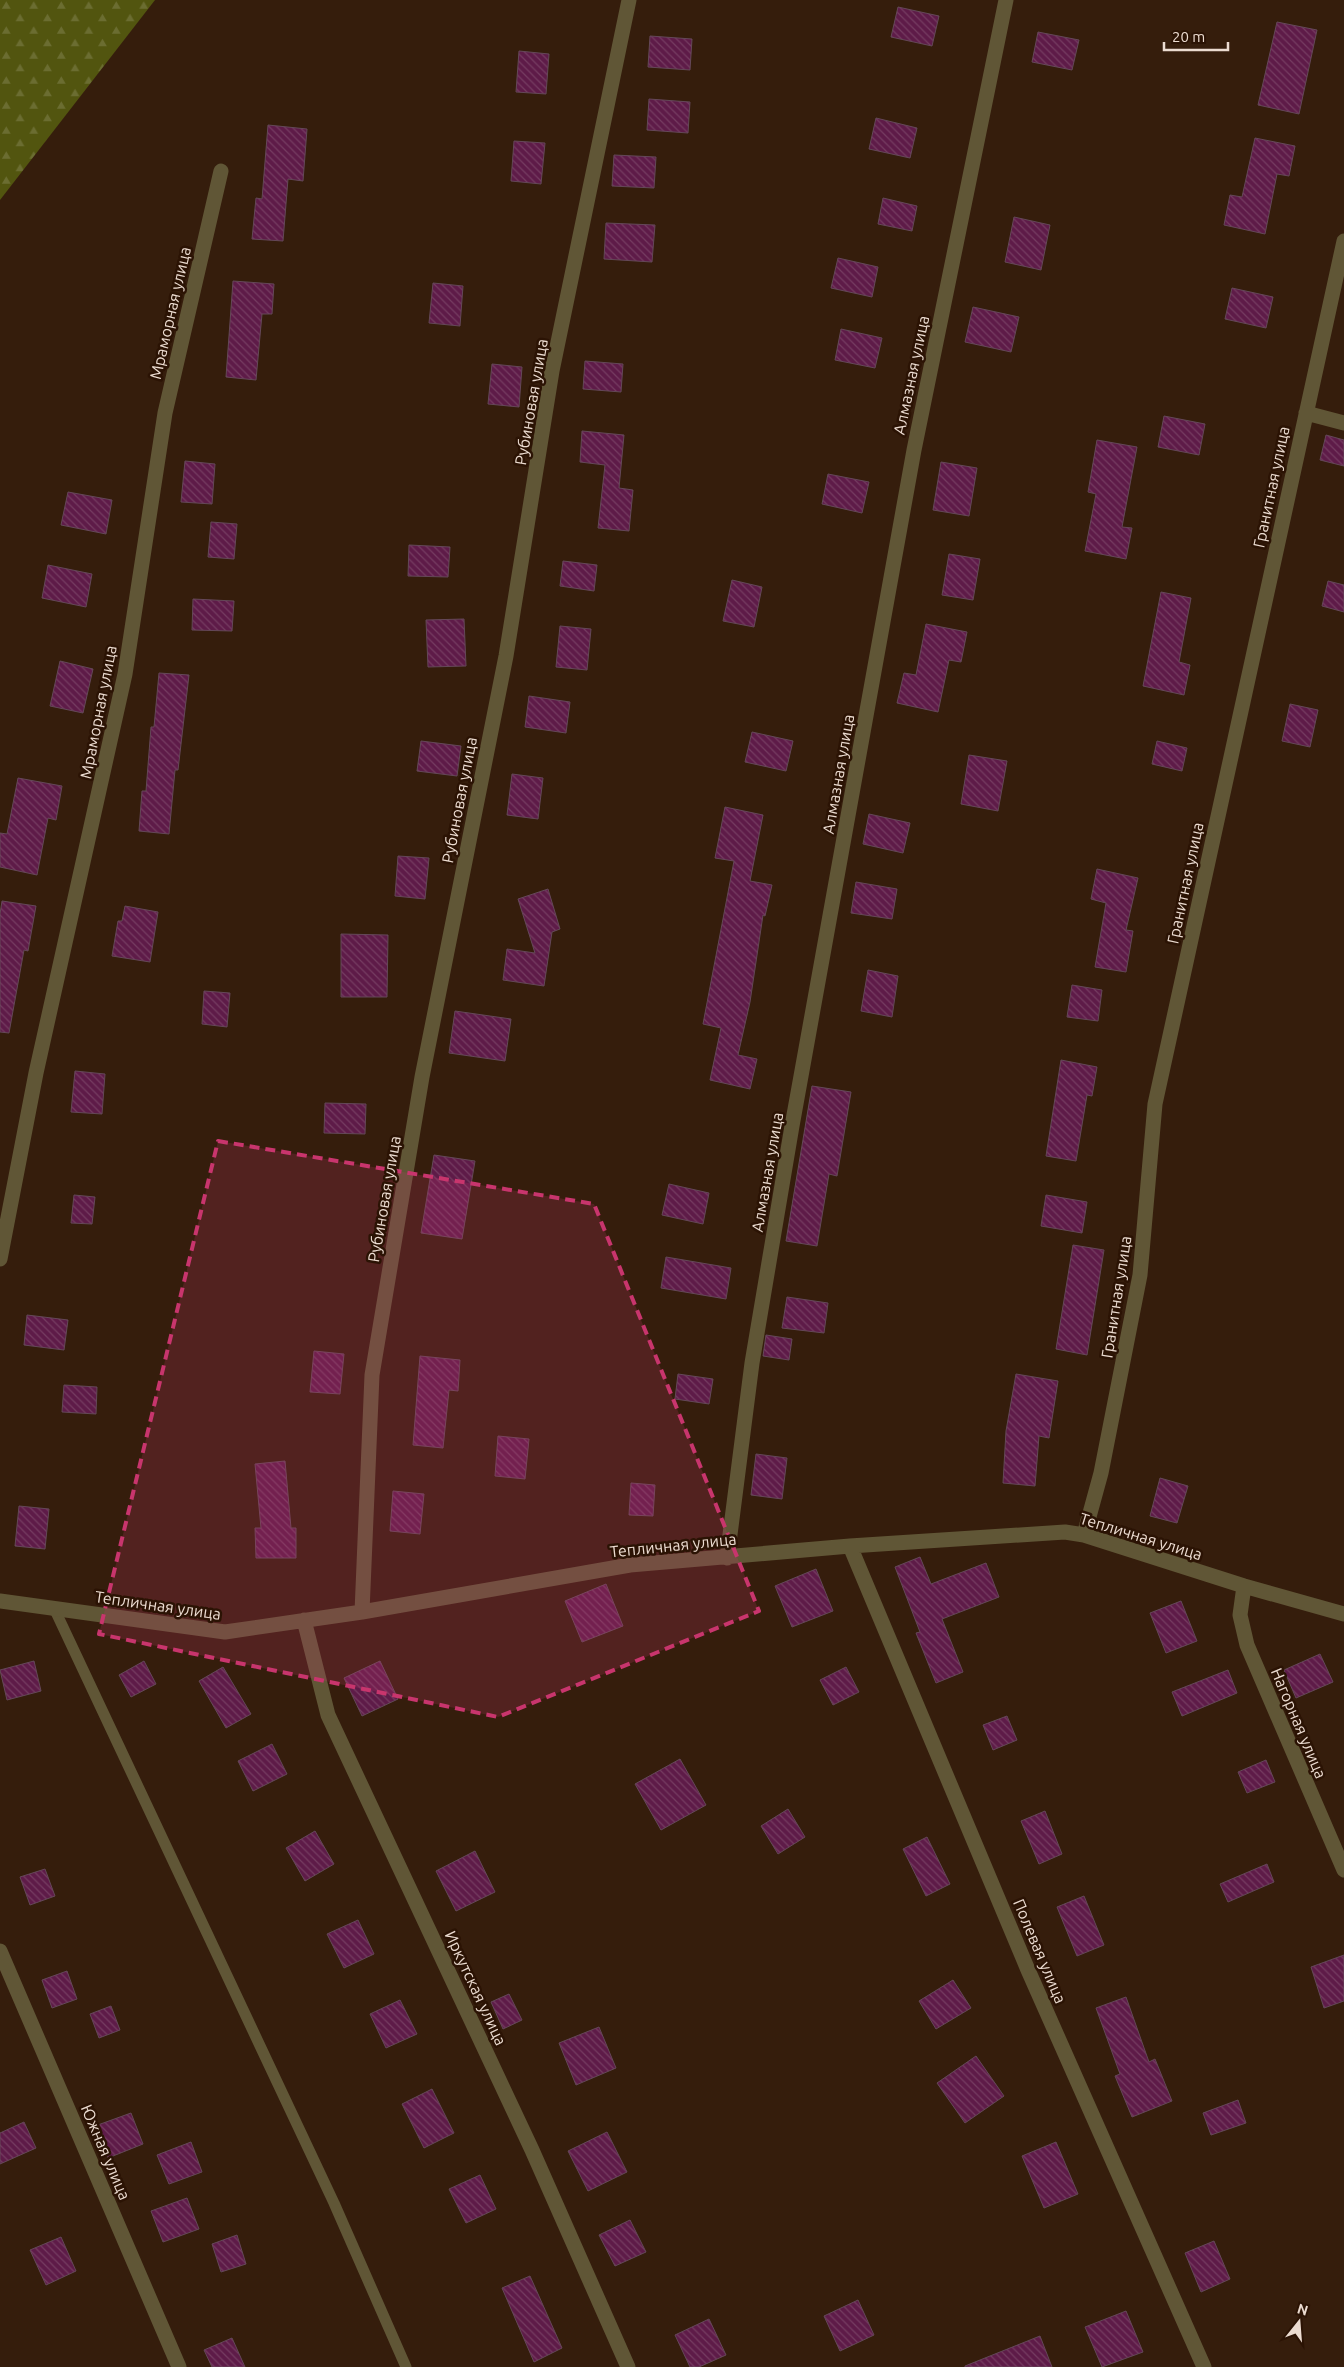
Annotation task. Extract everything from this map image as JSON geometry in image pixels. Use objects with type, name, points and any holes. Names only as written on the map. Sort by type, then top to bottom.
[{"type":"street","name":"Рубиновая улица","points":[[362,1612],[372,1375],[422,1077],[506,656],[552,372],[629,0]]},
{"type":"street","name":"Алмазная улица","points":[[727,1558],[752,1363],[792,1126],[914,450],[1006,0]]},
{"type":"street","name":"Мраморная улица","points":[[0,1259],[36,1073],[125,674],[165,413],[221,171]]},
{"type":"street","name":"Гранитная улица","points":[[1084,1535],[1101,1473],[1140,1275],[1155,1104],[1344,241]]},
{"type":"street","points":[[1306,412],[1344,423]]},
{"type":"street","name":"Тепличная улица","points":[[0,1601],[225,1632],[362,1612],[630,1565],[850,1546],[1065,1532],[1084,1535],[1244,1586],[1344,1614]]},
{"type":"street","name":"Полевая улица","points":[[850,1546],[1028,1970],[1204,2367]]},
{"type":"street","name":"Нагорная улица","points":[[1244,1586],[1240,1615],[1247,1645],[1344,1870]]},
{"type":"street","name":"Иркутская улица","points":[[304,1620],[328,1715],[532,2150],[628,2367]]},
{"type":"street","name":"Южная улица","points":[[0,1950],[180,2367]]},
{"type":"lane","points":[[54,1608],[334,2203],[406,2367]]},
{"type":"highlighted area","points":[[218,1141],[594,1204],[759,1611],[498,1717],[99,1634]]},
{"type":"green space","points":[[0,0],[155,0],[0,200]]},
{"type":"building","points":[[898,7],[939,16],[932,46],[891,37]]},
{"type":"building","points":[[1277,22],[1317,30],[1299,114],[1258,105]]},
{"type":"building","points":[[1038,32],[1079,40],[1072,70],[1032,62]]},
{"type":"building","points":[[650,36],[692,39],[690,70],[648,67]]},
{"type":"building","points":[[519,51],[549,54],[546,94],[516,92]]},
{"type":"building","points":[[649,99],[690,102],[688,133],[647,130]]},
{"type":"building","points":[[876,118],[917,128],[910,158],[869,149]]},
{"type":"building","points":[[268,125],[307,129],[303,181],[288,179],[283,241],[252,239],[256,198],[262,199]]},
{"type":"building","points":[[1255,138],[1295,146],[1289,176],[1277,174],[1265,234],[1224,225],[1230,195],[1242,197]]},
{"type":"building","points":[[514,141],[545,143],[541,184],[511,181]]},
{"type":"building","points":[[614,155],[656,157],[654,188],[612,186]]},
{"type":"building","points":[[883,198],[917,206],[912,231],[878,224]]},
{"type":"building","points":[[1014,217],[1050,225],[1041,270],[1005,262]]},
{"type":"building","points":[[606,223],[655,225],[652,262],[604,259]]},
{"type":"building","points":[[838,258],[878,267],[872,297],[831,288]]},
{"type":"building","points":[[233,281],[274,284],[272,314],[262,314],[256,380],[226,377]]},
{"type":"building","points":[[433,283],[463,286],[460,326],[429,323]]},
{"type":"building","points":[[1232,288],[1273,297],[1266,328],[1225,319]]},
{"type":"building","points":[[973,307],[1019,317],[1011,352],[965,342]]},
{"type":"building","points":[[841,329],[882,338],[875,368],[835,360]]},
{"type":"building","points":[[585,361],[623,364],[621,392],[583,389]]},
{"type":"building","points":[[492,364],[522,367],[519,407],[488,404]]},
{"type":"building","points":[[1164,416],[1205,424],[1199,455],[1158,447]]},
{"type":"building","points":[[582,431],[624,435],[619,488],[633,490],[629,531],[598,528],[605,465],[580,462]]},
{"type":"building","points":[[1326,435],[1344,440],[1344,466],[1320,460]]},
{"type":"building","points":[[1097,440],[1137,447],[1122,527],[1132,528],[1126,559],[1085,551],[1096,494],[1088,492]]},
{"type":"building","points":[[185,461],[215,464],[212,504],[181,502]]},
{"type":"building","points":[[941,462],[977,468],[969,516],[933,510]]},
{"type":"building","points":[[828,474],[869,482],[862,513],[822,504]]},
{"type":"building","points":[[68,492],[112,500],[106,534],[61,525]]},
{"type":"building","points":[[211,522],[237,524],[234,559],[208,557]]},
{"type":"building","points":[[409,545],[450,547],[448,577],[408,576]]},
{"type":"building","points":[[949,554],[980,559],[973,600],[942,595]]},
{"type":"building","points":[[563,561],[597,565],[594,591],[560,586]]},
{"type":"building","points":[[48,565],[92,574],[86,607],[42,598]]},
{"type":"building","points":[[732,580],[762,587],[754,627],[723,621]]},
{"type":"building","points":[[1328,581],[1344,585],[1344,612],[1322,606]]},
{"type":"building","points":[[1161,592],[1191,598],[1179,662],[1190,665],[1184,695],[1143,686]]},
{"type":"building","points":[[193,599],[234,601],[232,631],[192,630]]},
{"type":"building","points":[[464,619],[466,666],[428,667],[426,620]]},
{"type":"building","points":[[926,624],[967,632],[961,662],[949,660],[938,712],[897,703],[904,673],[916,675]]},
{"type":"building","points":[[560,626],[591,629],[587,670],[556,667]]},
{"type":"building","points":[[60,661],[93,669],[83,713],[50,706]]},
{"type":"building","points":[[159,673],[189,675],[178,770],[175,770],[169,834],[139,831],[142,791],[146,791],[151,727],[154,727]]},
{"type":"building","points":[[529,696],[570,702],[566,733],[525,727]]},
{"type":"building","points":[[1290,704],[1318,710],[1310,747],[1282,741]]},
{"type":"building","points":[[752,732],[793,741],[786,771],[745,762]]},
{"type":"building","points":[[421,741],[461,746],[457,776],[417,771]]},
{"type":"building","points":[[1157,741],[1187,748],[1182,771],[1152,764]]},
{"type":"building","points":[[969,755],[1007,761],[998,811],[961,804]]},
{"type":"building","points":[[512,774],[543,778],[538,819],[507,815]]},
{"type":"building","points":[[18,778],[62,786],[56,820],[48,818],[37,875],[0,867],[0,833],[7,834]]},
{"type":"building","points":[[725,807],[763,815],[750,881],[772,885],[765,916],[763,915],[750,1002],[738,1055],[757,1059],[750,1089],[710,1080],[721,1028],[703,1024],[734,861],[715,858]]},
{"type":"building","points":[[869,814],[910,823],[903,853],[863,844]]},
{"type":"building","points":[[398,856],[429,858],[425,899],[395,896]]},
{"type":"building","points":[[1097,869],[1138,878],[1126,930],[1133,931],[1126,972],[1095,967],[1106,903],[1091,899]]},
{"type":"building","points":[[856,882],[897,889],[892,919],[851,913]]},
{"type":"building","points":[[548,889],[560,929],[552,932],[544,986],[503,980],[507,949],[535,953],[518,899]]},
{"type":"building","points":[[2,901],[36,906],[28,951],[24,950],[9,1033],[0,1032],[0,914]]},
{"type":"building","points":[[125,906],[158,912],[150,962],[112,956],[118,921],[122,921]]},
{"type":"building","points":[[341,934],[388,935],[387,997],[341,997]]},
{"type":"building","points":[[868,970],[898,976],[892,1017],[861,1011]]},
{"type":"building","points":[[1072,985],[1102,990],[1098,1021],[1067,1017]]},
{"type":"building","points":[[204,991],[230,993],[227,1027],[202,1024]]},
{"type":"building","points":[[455,1011],[511,1019],[505,1061],[449,1053]]},
{"type":"building","points":[[1061,1060],[1097,1067],[1092,1096],[1087,1095],[1076,1161],[1046,1156]]},
{"type":"building","points":[[75,1071],[105,1074],[102,1114],[71,1112]]},
{"type":"building","points":[[812,1086],[851,1092],[837,1176],[829,1174],[817,1246],[786,1241]]},
{"type":"building","points":[[325,1103],[366,1104],[365,1134],[324,1133]]},
{"type":"building","points":[[434,1155],[475,1161],[462,1239],[421,1233]]},
{"type":"building","points":[[669,1184],[709,1193],[703,1224],[662,1215]]},
{"type":"building","points":[[74,1195],[95,1197],[92,1224],[71,1223]]},
{"type":"building","points":[[1046,1195],[1087,1202],[1082,1233],[1041,1226]]},
{"type":"building","points":[[1073,1245],[1104,1250],[1087,1355],[1056,1349]]},
{"type":"building","points":[[666,1257],[731,1268],[726,1299],[661,1288]]},
{"type":"building","points":[[787,1297],[828,1303],[824,1333],[782,1328]]},
{"type":"building","points":[[27,1315],[68,1320],[64,1350],[24,1345]]},
{"type":"building","points":[[766,1335],[792,1339],[789,1360],[763,1356]]},
{"type":"building","points":[[314,1351],[344,1354],[340,1394],[310,1392]]},
{"type":"building","points":[[420,1356],[460,1360],[458,1391],[449,1390],[443,1448],[413,1445]]},
{"type":"building","points":[[678,1374],[713,1379],[709,1404],[675,1399]]},
{"type":"building","points":[[1016,1374],[1058,1381],[1049,1438],[1039,1436],[1035,1486],[1003,1483],[1006,1431]]},
{"type":"building","points":[[64,1385],[97,1387],[96,1414],[62,1412]]},
{"type":"building","points":[[498,1436],[529,1439],[525,1479],[495,1476]]},
{"type":"building","points":[[756,1454],[787,1458],[782,1499],[751,1495]]},
{"type":"building","points":[[285,1461],[291,1528],[296,1528],[296,1558],[256,1558],[255,1528],[261,1528],[255,1464]]},
{"type":"building","points":[[1160,1478],[1188,1486],[1177,1523],[1150,1516]]},
{"type":"building","points":[[631,1483],[655,1485],[653,1516],[629,1515]]},
{"type":"building","points":[[393,1491],[424,1494],[420,1534],[390,1531]]},
{"type":"building","points":[[19,1506],[49,1509],[45,1549],[15,1546]]},
{"type":"building","points":[[920,1557],[931,1584],[986,1563],[999,1597],[942,1619],[963,1672],[936,1683],[916,1633],[920,1632],[895,1567]]},
{"type":"building","points":[[816,1569],[833,1611],[792,1627],[775,1586]]},
{"type":"building","points":[[606,1584],[623,1626],[582,1642],[565,1601]]},
{"type":"building","points":[[1181,1601],[1197,1641],[1166,1653],[1150,1613]]},
{"type":"building","points":[[1320,1654],[1333,1682],[1296,1698],[1284,1670]]},
{"type":"building","points":[[34,1661],[41,1691],[7,1700],[0,1670]]},
{"type":"building","points":[[144,1661],[156,1684],[131,1697],[119,1675]]},
{"type":"building","points":[[380,1661],[398,1699],[362,1716],[344,1678]]},
{"type":"building","points":[[223,1667],[251,1714],[226,1728],[199,1681]]},
{"type":"building","points":[[846,1667],[859,1692],[833,1705],[820,1680]]},
{"type":"building","points":[[1228,1670],[1237,1693],[1182,1716],[1172,1692]]},
{"type":"building","points":[[1007,1716],[1017,1740],[993,1750],[983,1725]]},
{"type":"building","points":[[272,1744],[287,1774],[253,1791],[238,1761]]},
{"type":"building","points":[[680,1759],[706,1805],[661,1830],[635,1784]]},
{"type":"building","points":[[1266,1760],[1275,1782],[1247,1793],[1238,1772]]},
{"type":"building","points":[[788,1809],[805,1837],[778,1854],[761,1826]]},
{"type":"building","points":[[1045,1811],[1062,1854],[1039,1864],[1021,1821]]},
{"type":"building","points":[[315,1831],[334,1864],[305,1881],[286,1848]]},
{"type":"building","points":[[927,1837],[950,1884],[926,1896],[903,1849]]},
{"type":"building","points":[[475,1851],[495,1892],[456,1911],[436,1871]]},
{"type":"building","points":[[1267,1864],[1274,1882],[1228,1902],[1220,1884]]},
{"type":"building","points":[[45,1869],[55,1896],[30,1905],[20,1877]]},
{"type":"building","points":[[1084,1896],[1104,1945],[1077,1956],[1057,1907]]},
{"type":"building","points":[[358,1920],[374,1954],[344,1968],[327,1934]]},
{"type":"building","points":[[1344,1955],[1344,2001],[1324,2008],[1311,1967]]},
{"type":"building","points":[[67,1971],[77,1999],[52,2008],[42,1980]]},
{"type":"building","points":[[953,1980],[971,2008],[936,2029],[919,2001]]},
{"type":"building","points":[[509,1994],[522,2020],[503,2029],[491,2002]]},
{"type":"building","points":[[1126,1997],[1149,2062],[1155,2059],[1172,2101],[1132,2117],[1115,2076],[1120,2074],[1096,2008]]},
{"type":"building","points":[[400,2000],[417,2034],[386,2048],[370,2014]]},
{"type":"building","points":[[111,2006],[120,2030],[99,2038],[90,2014]]},
{"type":"building","points":[[599,2027],[616,2068],[576,2085],[559,2043]]},
{"type":"building","points":[[976,2056],[1004,2096],[965,2123],[937,2083]]},
{"type":"building","points":[[432,2089],[454,2133],[424,2148],[402,2104]]},
{"type":"building","points":[[1238,2100],[1246,2123],[1211,2135],[1203,2113]]},
{"type":"building","points":[[131,2113],[143,2144],[108,2158],[95,2126]]},
{"type":"building","points":[[24,2122],[36,2148],[0,2164],[0,2133]]},
{"type":"building","points":[[607,2132],[627,2172],[588,2191],[568,2151]]},
{"type":"building","points":[[191,2142],[202,2172],[169,2184],[157,2155]]},
{"type":"building","points":[[1056,2142],[1078,2194],[1044,2208],[1022,2156]]},
{"type":"building","points":[[480,2175],[496,2209],[466,2223],[449,2189]]},
{"type":"building","points":[[187,2198],[199,2229],[163,2242],[151,2211]]},
{"type":"building","points":[[630,2220],[646,2252],[615,2266],[599,2235]]},
{"type":"building","points":[[237,2235],[246,2264],[221,2272],[212,2244]]},
{"type":"building","points":[[61,2237],[76,2271],[46,2285],[30,2250]]},
{"type":"building","points":[[1214,2241],[1230,2279],[1201,2292],[1185,2253]]},
{"type":"building","points":[[530,2276],[562,2348],[534,2362],[502,2288]]},
{"type":"building","points":[[858,2300],[874,2335],[840,2351],[824,2316]]},
{"type":"building","points":[[1126,2311],[1143,2352],[1102,2367],[1085,2327]]},
{"type":"building","points":[[709,2319],[726,2355],[699,2367],[690,2367],[675,2335]]},
{"type":"building","points":[[1040,2336],[1052,2367],[965,2367],[965,2366]]},
{"type":"building","points":[[232,2338],[245,2367],[212,2367],[204,2350]]}]
